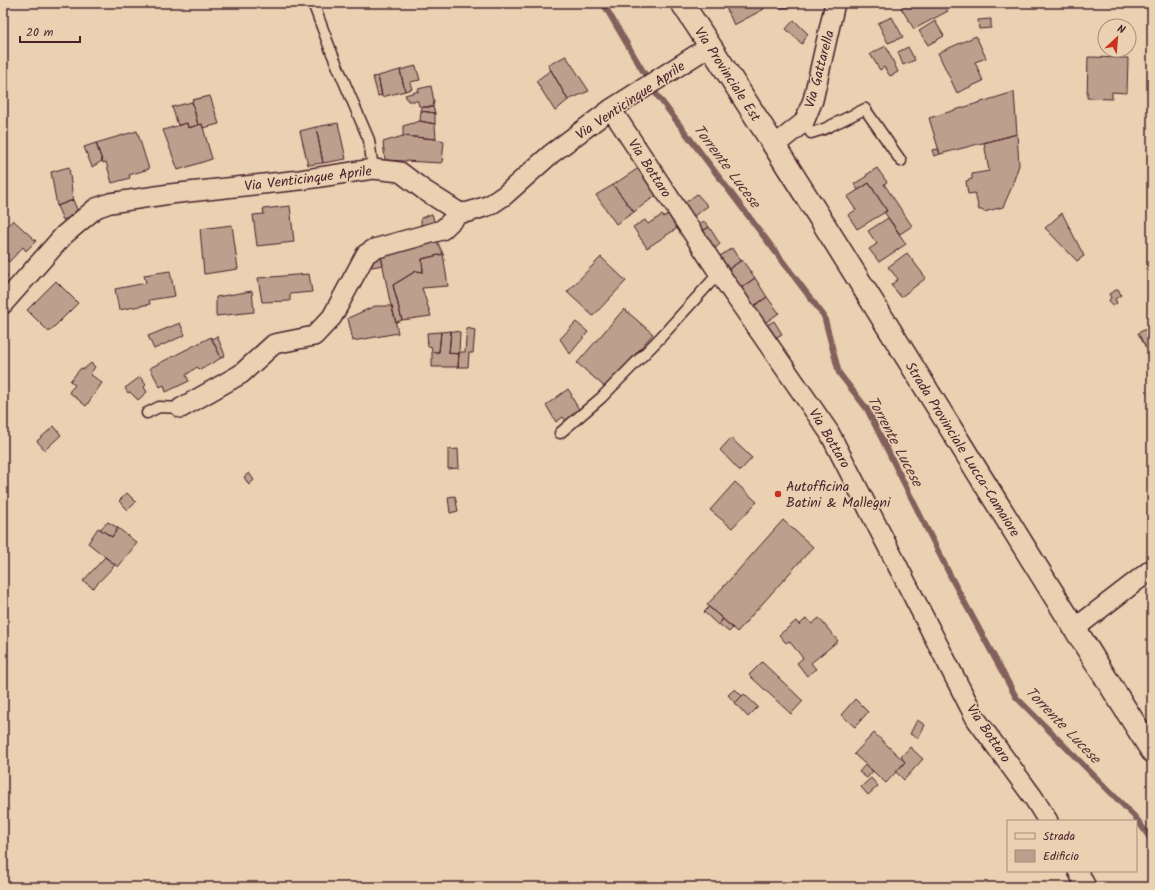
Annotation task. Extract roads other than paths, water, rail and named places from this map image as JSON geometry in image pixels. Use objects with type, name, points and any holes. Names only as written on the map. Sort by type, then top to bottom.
[{"type":"main road","name":"Via Provinciale Est","points":[[682,3],[774,145]]},
{"type":"main road","name":"Strada Provinciale Lucca-Camaiore","points":[[774,145],[1074,629],[1152,751]]},
{"type":"street","name":"Via Gattarella","points":[[774,145],[804,122],[813,100],[835,3]]},
{"type":"street","name":"Via Venticinque Aprile","points":[[3,304],[64,235],[96,208],[110,203],[170,194],[300,180],[373,170],[400,172],[424,190],[460,212],[469,212],[490,206],[505,195],[551,154],[617,106],[710,46]]},
{"type":"street","name":"Via Bottaro","points":[[617,106],[719,273],[829,432],[976,719],[1033,797],[1047,820]]},
{"type":"street","points":[[181,408],[240,374],[274,344],[314,336],[332,317],[366,254],[374,249],[442,230],[460,212]]},
{"type":"street","points":[[1074,629],[1152,569]]},
{"type":"street","points":[[1078,872],[1086,887]]},
{"type":"lane","points":[[313,3],[331,51],[370,140],[373,170]]},
{"type":"lane","points":[[804,122],[812,134],[865,109],[901,161]]},
{"type":"lane","points":[[560,433],[612,388],[719,273]]},
{"type":"lane","points":[[147,413],[159,407],[181,408]]},
{"type":"waterway","name":"Torrente Lucese","points":[[603,3],[657,95],[824,316],[839,373],[867,409],[953,581],[1016,697],[1136,818],[1152,841]]},
{"type":"place","name":"Autofficina Batini & Mallegni","points":[[778,494]]}]
